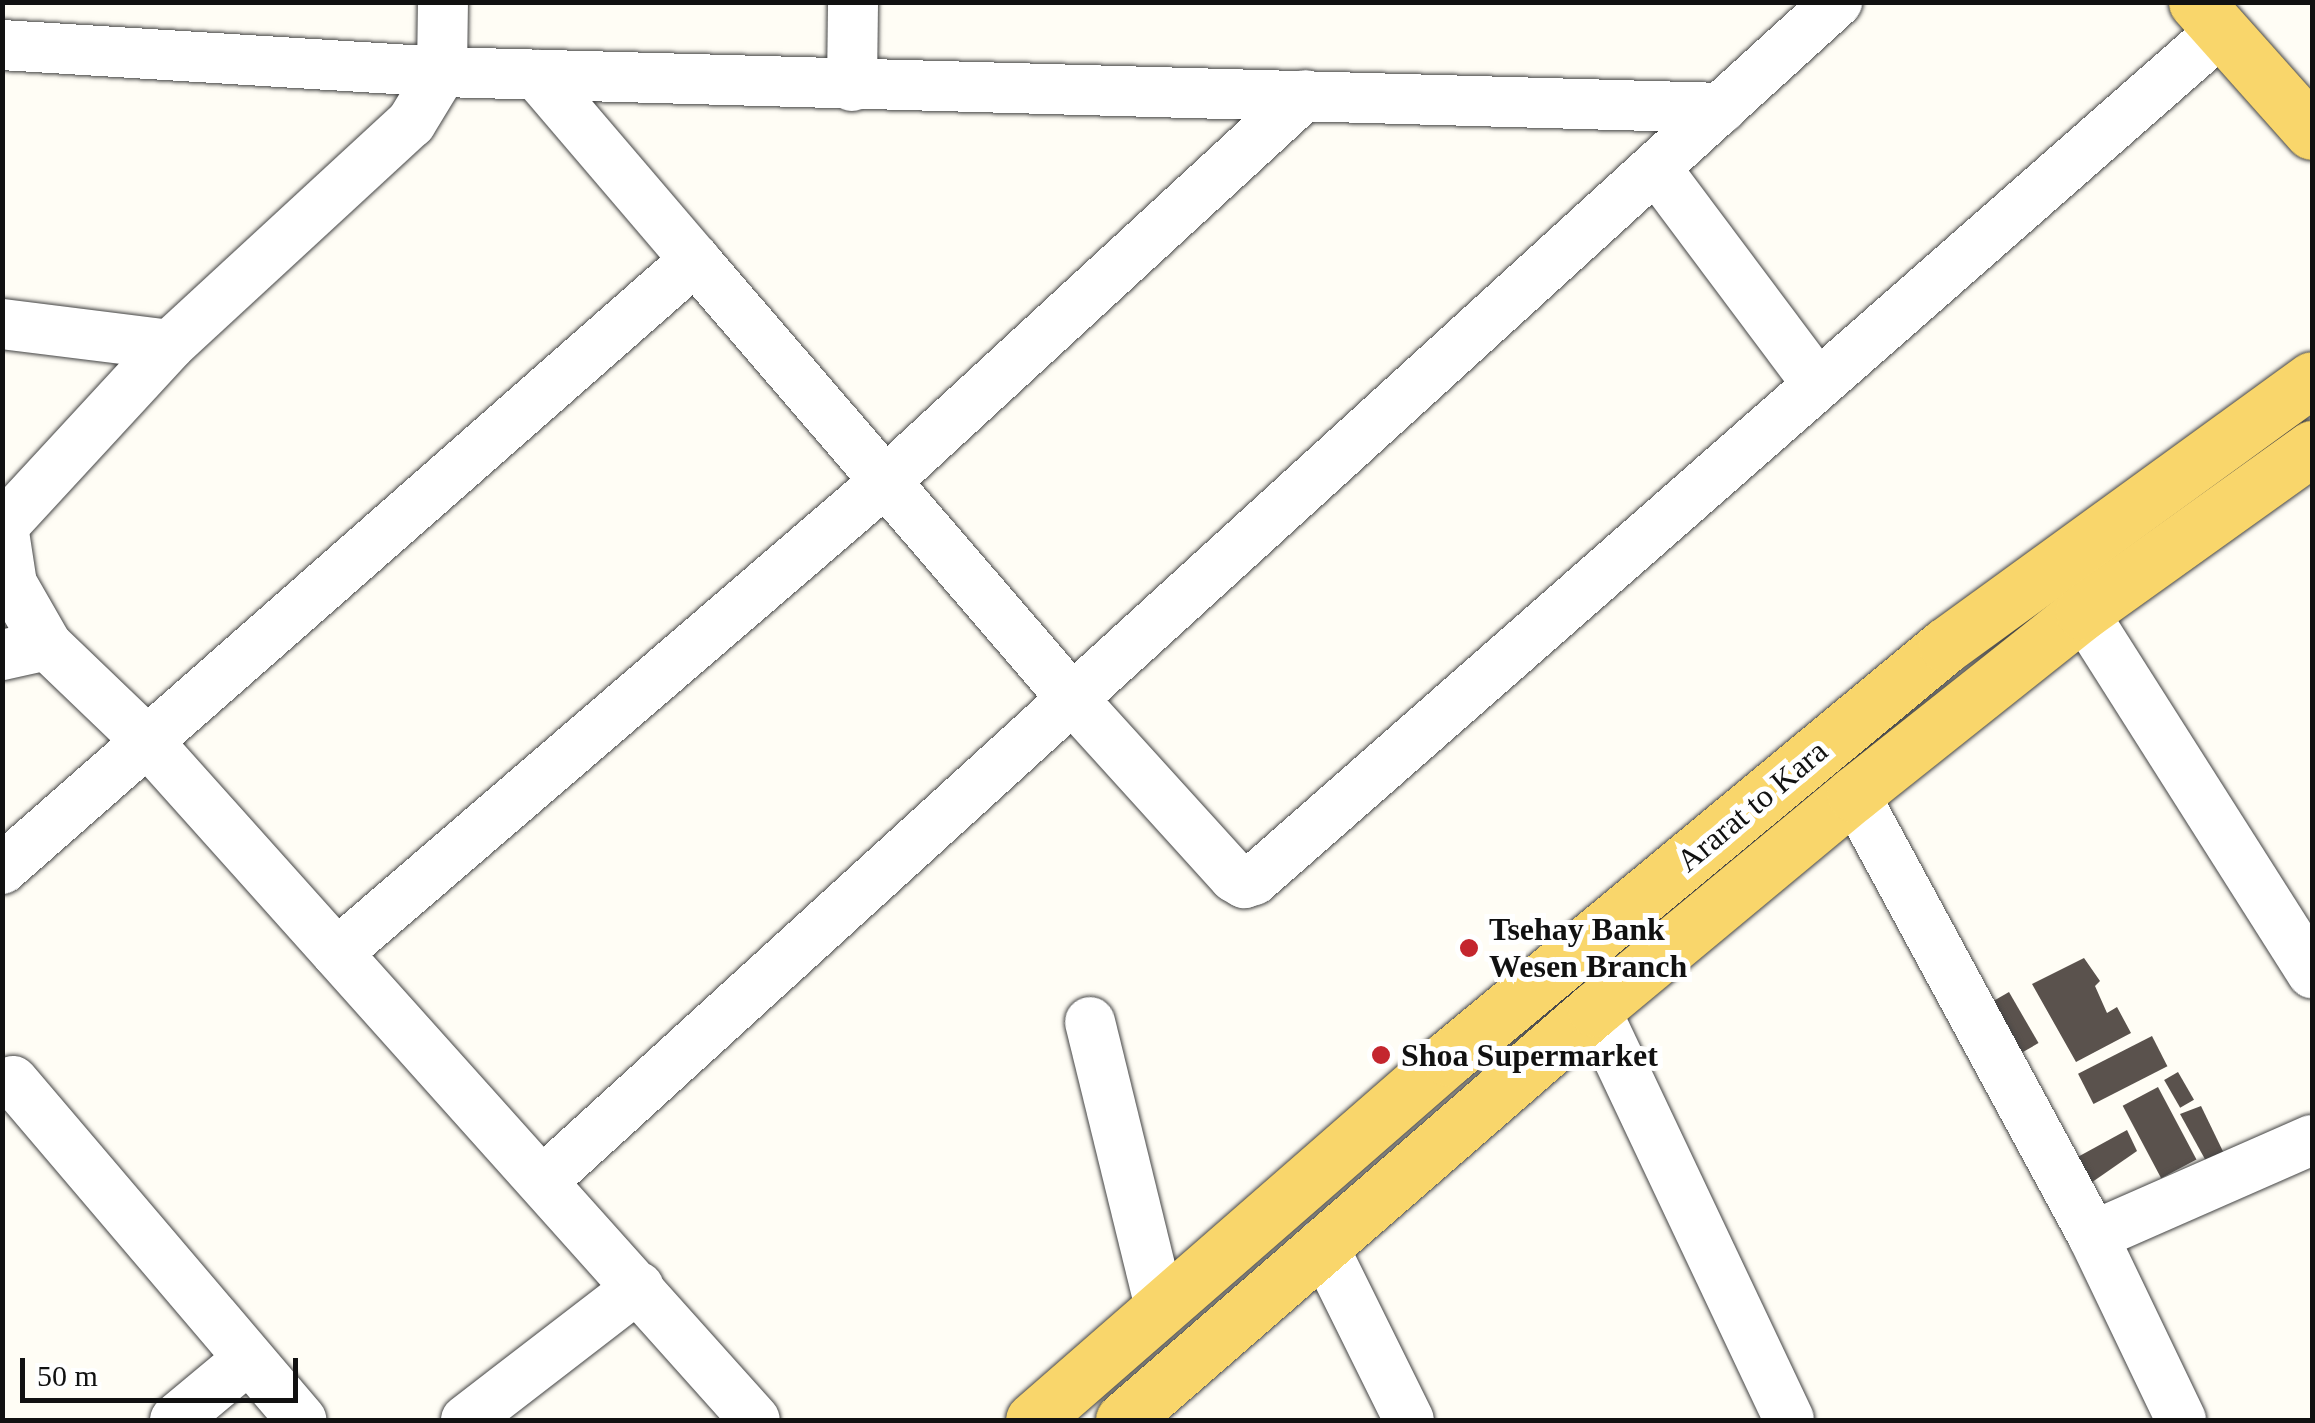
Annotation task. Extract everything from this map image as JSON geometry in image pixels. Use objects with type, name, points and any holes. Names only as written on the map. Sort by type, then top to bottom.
[{"type":"main road","points":[[2209,17],[2312,132]]},
{"type":"main road","name":"Ararat to Kara","points":[[1033,1420],[1448,1058],[1946,645],[2312,379]]},
{"type":"main road","name":"Ararat to Kara","points":[[1124,1420],[1594,1008],[1854,794],[2083,612],[2312,448]]},
{"type":"street","points":[[443,2],[442,72],[411,123],[170,345],[4,526],[25,650],[147,742],[755,1420]]},
{"type":"street","points":[[852,86],[853,2]]},
{"type":"street","points":[[543,1180],[1069,694],[1658,171],[1837,2]]},
{"type":"street","points":[[537,75],[1069,694],[1244,883],[1254,880],[1816,382],[2209,17]]},
{"type":"street","points":[[2,45],[442,72],[1721,108]]},
{"type":"street","points":[[337,953],[886,480],[1306,96]]},
{"type":"street","points":[[1658,171],[1816,382]]},
{"type":"street","points":[[2,869],[695,260]]},
{"type":"street","points":[[2,324],[170,345]]},
{"type":"street","points":[[2083,612],[2308,952]]},
{"type":"street","points":[[1854,794],[2093,1236],[2182,1420]]},
{"type":"street","points":[[1594,1008],[1789,1420]]},
{"type":"street","points":[[1090,1022],[1160,1306]]},
{"type":"street","points":[[13,1081],[302,1420]]},
{"type":"street","points":[[2093,1236],[2312,1140]]},
{"type":"street","points":[[1322,1244],[1409,1420]]},
{"type":"street","points":[[466,1420],[638,1287]]},
{"type":"street","points":[[175,1420],[248,1359]]},
{"type":"building","points":[[2084,958],[2100,981],[2095,986],[2107,1013],[2117,1007],[2131,1033],[2076,1062],[2032,984]]},
{"type":"building","points":[[2009,992],[2038,1043],[2017,1056],[1987,1004]]},
{"type":"building","points":[[2152,1036],[2167,1066],[2093,1104],[2078,1074]]},
{"type":"building","points":[[2178,1072],[2194,1100],[2180,1108],[2164,1080]]},
{"type":"building","points":[[2158,1087],[2196,1159],[2161,1178],[2123,1106]]},
{"type":"building","points":[[2201,1106],[2232,1170],[2206,1161],[2180,1114]]},
{"type":"building","points":[[2127,1130],[2137,1151],[2088,1185],[2074,1159]]},
{"type":"place","name":"Tsehay Bank Wesen Branch","points":[[1469,948]]},
{"type":"place","name":"Shoa Supermarket","points":[[1381,1055]]}]
